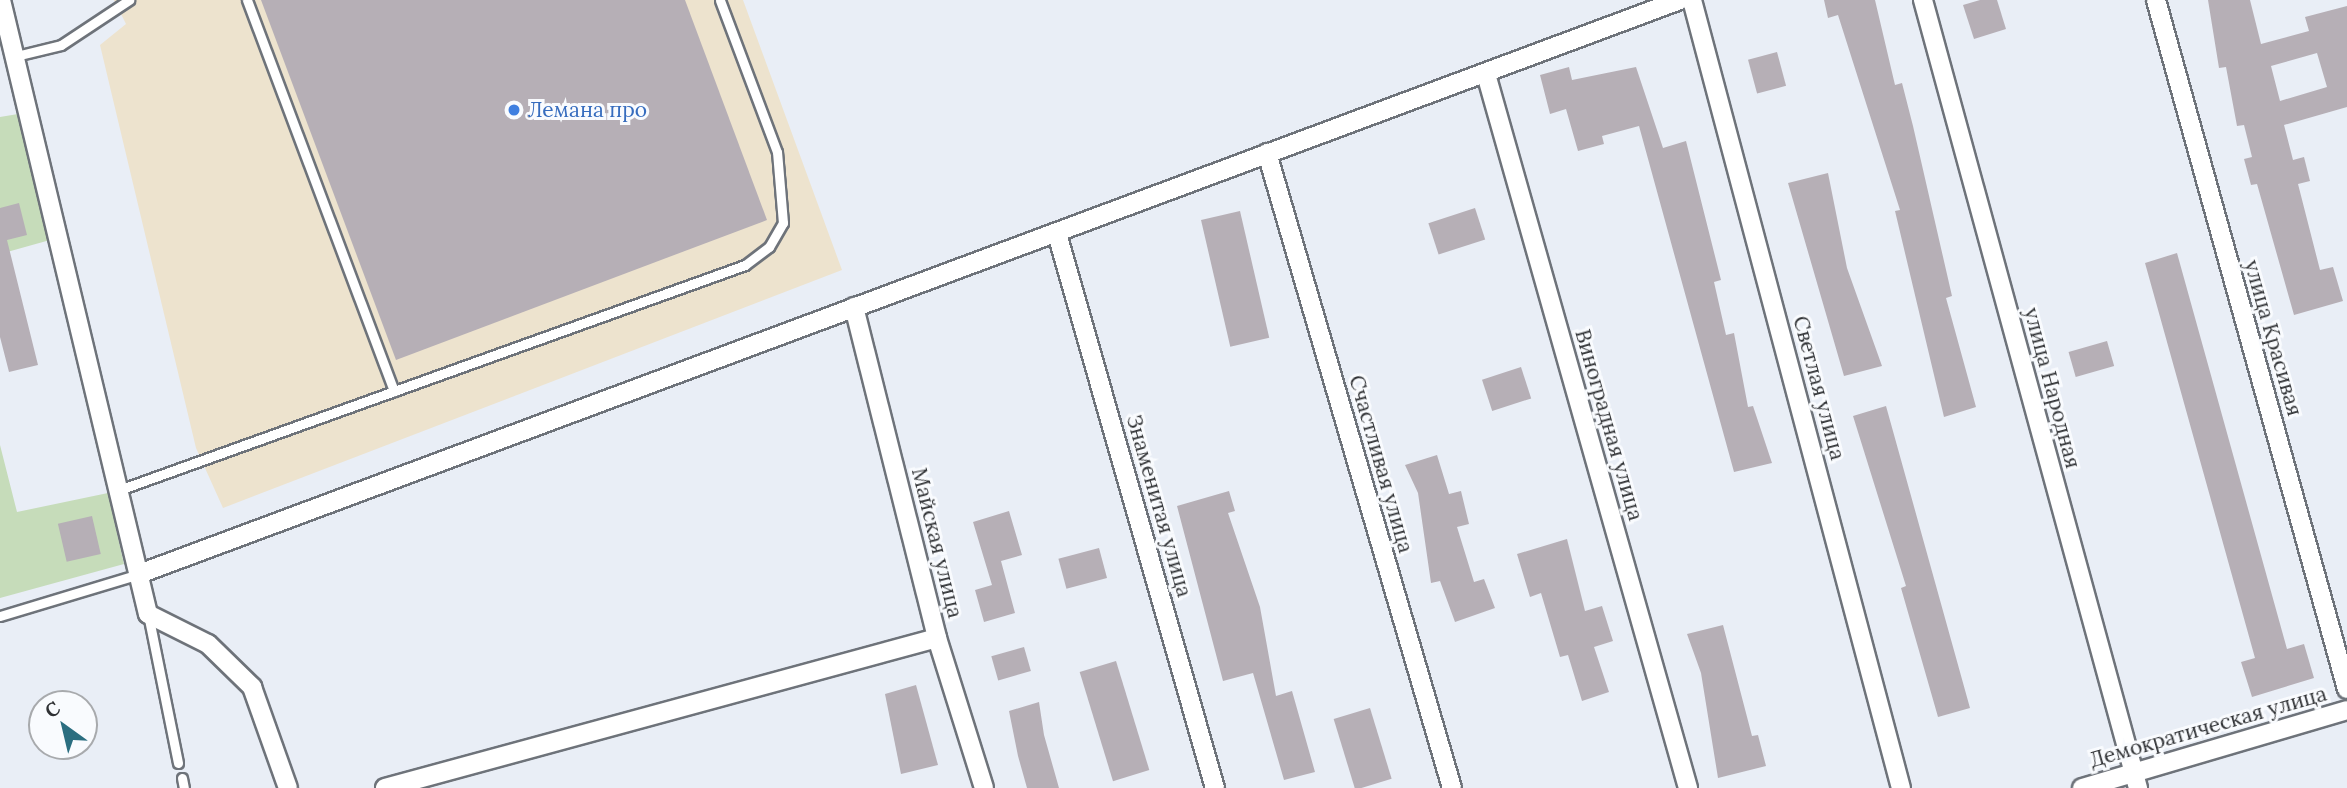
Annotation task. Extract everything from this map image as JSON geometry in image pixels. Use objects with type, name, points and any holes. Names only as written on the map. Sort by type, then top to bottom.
[{"type":"street","points":[[1,0],[148,614],[208,644],[252,687],[288,788]]},
{"type":"street","points":[[139,574],[854,307],[1058,237],[1267,153],[1680,0]]},
{"type":"street","name":"Светлая улица","points":[[1692,0],[1901,788]]},
{"type":"street","name":"улица Народная","points":[[1923,0],[2136,780]]},
{"type":"street","name":"улица Красивая","points":[[2156,0],[2347,689]]},
{"type":"street","name":"Виноградная улица","points":[[1486,74],[1688,788]]},
{"type":"street","name":"Счастливая улица","points":[[1267,153],[1452,788]]},
{"type":"street","name":"Знаменитая улица","points":[[1058,237],[1215,788]]},
{"type":"street","name":"Майская улица","points":[[854,307],[937,638],[984,788]]},
{"type":"street","points":[[385,788],[937,638]]},
{"type":"street","name":"Демократическая улица","points":[[2082,788],[2136,780],[2347,710]]},
{"type":"lane","points":[[16,56],[61,45],[129,0]]},
{"type":"lane","points":[[247,0],[394,391]]},
{"type":"lane","points":[[119,490],[744,265],[769,247],[783,223],[777,152],[720,0]]},
{"type":"lane","points":[[0,616],[139,574]]},
{"type":"lane","points":[[148,614],[178,763]]},
{"type":"lane","points":[[182,778],[184,788]]},
{"type":"shaded area","points":[[114,0],[743,0],[842,270],[223,508],[196,448],[100,45],[126,24]]},
{"type":"green space","points":[[18,114],[50,240],[0,254],[0,117]]},
{"type":"green space","points":[[0,445],[17,512],[108,493],[124,564],[0,598]]},
{"type":"building","name":"Лемана про","points":[[261,0],[685,0],[767,220],[396,360]]},
{"type":"building","points":[[1824,0],[1875,0],[1895,85],[1902,83],[1913,126],[1952,296],[1946,298],[1976,407],[1944,417],[1895,211],[1900,210],[1838,15],[1828,18]]},
{"type":"building","points":[[1980,0],[1997,0],[2006,29],[1974,39],[1963,5]]},
{"type":"building","points":[[2208,0],[2250,0],[2261,44],[2309,31],[2305,17],[2347,6],[2347,107],[2284,125],[2293,160],[2304,157],[2310,181],[2298,184],[2320,270],[2333,267],[2343,301],[2294,315],[2257,184],[2251,185],[2244,159],[2252,157],[2244,125],[2237,126],[2226,67],[2219,68]],"holes":[[[2317,53],[2327,87],[2280,101],[2271,66]]]},
{"type":"building","points":[[1777,52],[1786,86],[1757,94],[1748,60]]},
{"type":"building","points":[[1569,67],[1572,80],[1636,67],[1663,148],[1686,141],[1721,280],[1714,282],[1726,335],[1734,333],[1748,407],[1753,406],[1772,463],[1734,472],[1639,126],[1602,136],[1604,144],[1578,151],[1566,109],[1550,114],[1540,75]]},
{"type":"building","points":[[1828,173],[1847,268],[1882,366],[1844,376],[1788,183]]},
{"type":"building","points":[[19,203],[27,235],[7,240],[38,365],[9,372],[0,337],[0,208]]},
{"type":"building","points":[[1475,208],[1485,239],[1439,255],[1428,223]]},
{"type":"building","points":[[1240,211],[1269,338],[1230,347],[1201,220]]},
{"type":"building","points":[[2177,253],[2287,649],[2304,644],[2314,678],[2252,697],[2241,662],[2255,658],[2145,263]]},
{"type":"building","points":[[2107,341],[2114,366],[2076,377],[2069,352]]},
{"type":"building","points":[[1521,367],[1531,398],[1492,411],[1482,380]]},
{"type":"building","points":[[1886,406],[1970,708],[1938,717],[1901,588],[1906,586],[1853,416]]},
{"type":"building","points":[[1437,455],[1449,494],[1461,491],[1469,524],[1457,527],[1474,582],[1484,579],[1495,608],[1455,622],[1440,581],[1431,583],[1418,493],[1405,465]]},
{"type":"building","points":[[1229,491],[1235,511],[1228,513],[1260,607],[1276,696],[1292,691],[1315,772],[1284,780],[1253,673],[1223,681],[1177,506]]},
{"type":"building","points":[[1009,511],[1022,555],[1001,561],[1015,613],[984,622],[975,590],[992,585],[973,522]]},
{"type":"building","points":[[92,516],[101,554],[67,562],[58,524]]},
{"type":"building","points":[[1567,539],[1585,611],[1602,606],[1613,641],[1594,647],[1609,692],[1582,701],[1568,655],[1560,657],[1541,593],[1530,597],[1517,554]]},
{"type":"building","points":[[1099,548],[1107,578],[1066,589],[1058,559]]},
{"type":"building","points":[[1723,625],[1752,736],[1758,735],[1766,766],[1718,778],[1701,673],[1687,634]]},
{"type":"building","points":[[1024,647],[1031,671],[998,680],[991,656]]},
{"type":"building","points":[[1116,661],[1149,770],[1113,781],[1080,672]]},
{"type":"building","points":[[916,685],[938,765],[901,774],[885,694]]},
{"type":"building","points":[[1039,702],[1044,735],[1059,788],[1027,788],[1018,756],[1009,711]]},
{"type":"building","points":[[1370,708],[1392,779],[1355,788],[1334,719]]},
{"type":"place","name":"Лемана про","points":[[514,110]]}]
